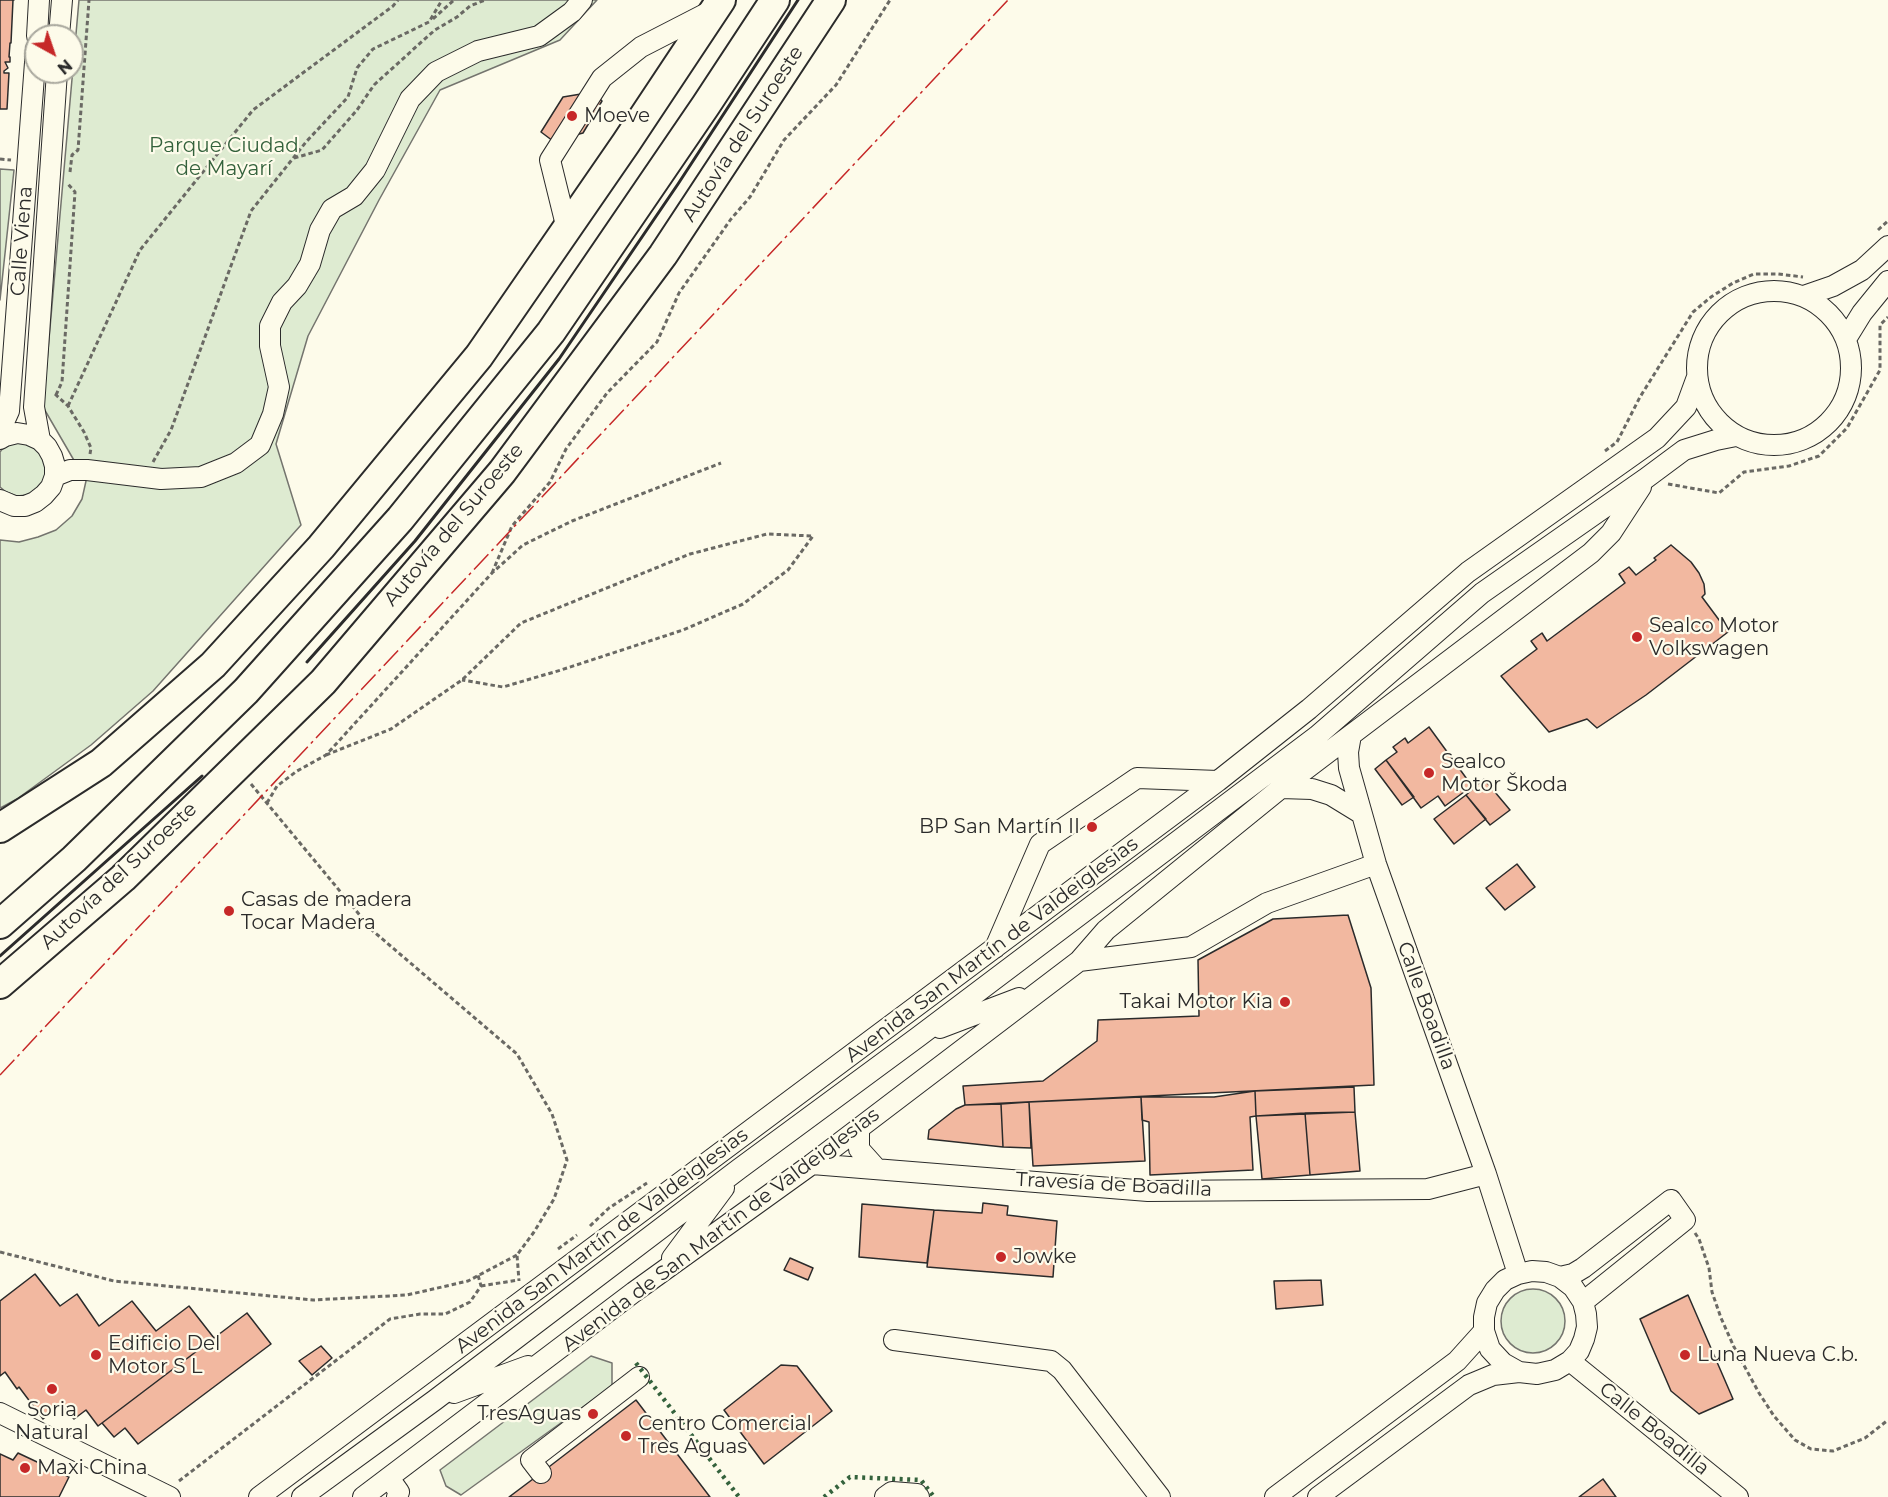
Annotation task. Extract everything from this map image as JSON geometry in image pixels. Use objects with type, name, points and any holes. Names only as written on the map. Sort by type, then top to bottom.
[{"type":"highway","points":[[0,924],[74,859],[246,691],[400,519],[551,332],[775,0]]},
{"type":"highway","name":"Autovía del Suroeste","points":[[0,984],[123,878],[323,682],[502,472],[663,255],[831,0]]},
{"type":"highway","points":[[0,828],[101,763],[213,665],[321,547],[479,356],[719,4]]},
{"type":"street","points":[[38,24],[39,0]]},
{"type":"street","points":[[60,24],[62,0]]},
{"type":"street","points":[[1,502],[14,506],[25,506],[35,502],[51,487],[55,476],[70,471],[87,470],[161,479],[201,477],[236,463],[260,445],[273,414],[279,387],[270,346],[270,326],[282,302],[297,285],[310,264],[320,230],[332,209],[354,196],[375,170],[410,99],[436,72],[478,51],[539,36],[572,12],[582,0]]},
{"type":"street","points":[[567,229],[550,160],[602,78],[641,47],[719,4]]},
{"type":"street","name":"Calle Viena","points":[[0,431],[9,411],[33,84]]},
{"type":"street","name":"Calle Viena","points":[[55,476],[52,456],[40,440],[34,407],[56,84]]},
{"type":"street","points":[[1804,287],[1839,326],[1846,339],[1851,360],[1851,381],[1844,401],[1833,419],[1817,433],[1798,442],[1777,446],[1756,444],[1736,436],[1717,421],[1704,400],[1697,377],[1697,359],[1710,326],[1735,302],[1751,295],[1786,292],[1804,287],[1833,286],[1862,270],[1881,240]]},
{"type":"street","points":[[1846,339],[1862,313],[1888,281]]},
{"type":"street","name":"Avenida San Martín de Valdeiglesias","points":[[259,1497],[1218,781],[1309,709],[1468,572],[1657,438],[1686,407],[1697,377]]},
{"type":"street","points":[[0,439],[17,433],[40,440]]},
{"type":"street","name":"Avenida San Martín de Valdeiglesias","points":[[302,1497],[435,1400],[1317,736],[1482,593],[1684,450],[1736,436]]},
{"type":"street","name":"Avenida de San Martín de Valdeiglesias","points":[[363,1497],[659,1274],[812,1164],[1079,961],[1106,930],[1281,788],[1591,553],[1611,533],[1645,479]]},
{"type":"street","name":"Calle Boadilla","points":[[1352,735],[1348,752],[1349,768],[1376,864],[1486,1174],[1518,1274]]},
{"type":"street","points":[[995,948],[1040,844],[1137,778],[1218,781]]},
{"type":"street","points":[[1281,788],[1312,789],[1331,795],[1362,814]]},
{"type":"street","points":[[1079,961],[1191,947],[1267,903],[1376,864]]},
{"type":"street","points":[[918,1037],[1042,989]]},
{"type":"street","points":[[859,1128],[859,1149],[876,1168]]},
{"type":"street","name":"Travesía de Boadilla","points":[[812,1164],[1148,1191],[1428,1189],[1486,1174]]},
{"type":"street","points":[[659,1274],[739,1169]]},
{"type":"street","points":[[1560,1276],[1573,1274],[1583,1268],[1671,1200],[1685,1220],[1583,1302]]},
{"type":"street","points":[[1318,1497],[1469,1384],[1492,1375],[1519,1372],[1537,1374],[1555,1370],[1570,1361],[1579,1351],[1584,1340],[1587,1314],[1574,1287],[1560,1276],[1532,1271],[1518,1274],[1505,1280],[1494,1290],[1487,1303],[1484,1331],[1490,1349],[1503,1363],[1519,1372]]},
{"type":"street","points":[[1275,1497],[1457,1361],[1484,1331]]},
{"type":"street","points":[[894,1340],[1051,1361],[1062,1370],[1160,1497]]},
{"type":"street","points":[[435,1400],[549,1358]]},
{"type":"street","name":"Calle Boadilla","points":[[1570,1361],[1738,1497]]},
{"type":"street","points":[[541,1473],[531,1460],[639,1377]]},
{"type":"street","points":[[0,1413],[137,1488],[168,1496]]},
{"type":"street","points":[[389,1478],[399,1492],[397,1497]]},
{"type":"street","points":[[885,1497],[892,1492],[917,1494],[919,1497]]},
{"type":"path","points":[[56,394],[62,382],[75,192],[68,186],[72,155],[78,150],[89,0]]},
{"type":"path","points":[[68,406],[140,250],[246,119],[254,110],[398,0]]},
{"type":"path","points":[[429,22],[442,0]]},
{"type":"path","points":[[144,477],[171,430],[251,211],[292,159],[348,97],[357,68],[373,49],[429,22],[454,0]]},
{"type":"path","points":[[292,159],[322,150],[357,110],[374,85],[435,30],[470,6],[485,0]]},
{"type":"path","points":[[492,573],[512,526],[550,482],[566,449],[607,393],[657,342],[679,292],[731,219],[750,197],[784,140],[836,85],[890,0]]},
{"type":"path","points":[[1881,240],[1888,221]]},
{"type":"path","points":[[1601,454],[1617,442],[1645,389],[1693,312],[1711,297],[1754,274],[1778,273],[1804,287]]},
{"type":"path","points":[[1645,479],[1719,493],[1744,472],[1789,466],[1819,456],[1847,428],[1880,370],[1880,325],[1888,317]]},
{"type":"path","points":[[35,385],[56,394],[68,406],[91,448],[87,470]]},
{"type":"path","points":[[326,755],[492,573],[523,545],[573,521],[721,463]]},
{"type":"path","points":[[267,804],[278,786],[297,771],[326,755],[391,729],[462,680],[521,623],[690,554],[767,534],[813,536],[788,570],[743,604],[683,630],[503,687],[462,680]]},
{"type":"path","points":[[0,1252],[114,1281],[313,1300],[407,1295],[468,1281],[517,1255],[554,1199],[567,1160],[552,1114],[517,1054],[373,931],[236,767]]},
{"type":"path","points":[[586,1230],[609,1208],[654,1178]]},
{"type":"path","points":[[1685,1220],[1699,1239],[1709,1268],[1712,1292],[1734,1347],[1769,1408],[1795,1440],[1811,1449],[1833,1451],[1865,1438],[1888,1420]]},
{"type":"path","points":[[553,1253],[578,1234]]},
{"type":"path","points":[[517,1255],[522,1301]]},
{"type":"path","points":[[168,1496],[178,1482],[390,1319],[420,1314],[445,1314],[470,1302],[481,1286],[519,1280],[528,1274]]},
{"type":"path","points":[[478,1275],[481,1286]]},
{"type":"green space","name":"Parque Ciudad de Mayarí","points":[[79,0],[597,0],[560,40],[440,90],[308,336],[276,444],[301,525],[153,691],[91,745],[17,799],[0,808],[0,540],[19,542],[56,530],[72,516],[82,499],[86,481],[43,407],[72,84],[84,84],[84,24],[77,24]]},
{"type":"green space","points":[[0,169],[14,170],[0,300]]},
{"type":"green space","points":[[14,443],[31,445],[45,460],[47,471],[43,483],[37,490],[27,495],[17,496],[0,487],[0,452]]},
{"type":"green space","points":[[1527,1289],[1539,1289],[1556,1298],[1563,1309],[1565,1321],[1563,1333],[1556,1344],[1539,1353],[1527,1353],[1515,1348],[1506,1339],[1501,1327],[1501,1315],[1506,1303],[1515,1294]]},
{"type":"green space","points":[[591,1356],[612,1363],[612,1386],[461,1495],[446,1486],[440,1470]]},
{"type":"building","points":[[0,0],[13,0],[10,62],[5,62],[8,68],[4,71],[4,73],[9,73],[7,109],[0,109]]},
{"type":"building","name":"Moeve","points":[[593,92],[602,101],[583,133],[553,141],[541,132],[563,97]]},
{"type":"building","name":"Sealco Motor Volkswagen","points":[[1671,545],[1691,562],[1699,573],[1704,584],[1705,594],[1702,597],[1728,632],[1646,695],[1597,728],[1587,719],[1549,732],[1501,676],[1537,649],[1531,641],[1542,633],[1547,641],[1625,583],[1619,574],[1629,567],[1636,575]]},
{"type":"building","name":"Sealco Motor Škoda","points":[[1429,727],[1472,786],[1445,806],[1438,796],[1421,808],[1386,760],[1397,752],[1393,747],[1405,738],[1408,743]]},
{"type":"building","points":[[1386,760],[1414,797],[1402,805],[1375,769]]},
{"type":"building","points":[[1484,779],[1510,810],[1490,825],[1466,795]]},
{"type":"building","points":[[1466,795],[1486,819],[1454,844],[1434,819]]},
{"type":"building","points":[[1517,864],[1535,887],[1505,910],[1486,888]]},
{"type":"building","name":"Takai Motor Kia","points":[[1348,915],[1371,988],[1374,1085],[965,1105],[963,1086],[1043,1081],[1097,1041],[1098,1020],[1199,1016],[1198,960],[1273,919]]},
{"type":"building","points":[[1354,1087],[1355,1112],[1256,1116],[1255,1091]]},
{"type":"building","points":[[1255,1091],[1256,1116],[1250,1117],[1253,1170],[1150,1175],[1149,1122],[1142,1120],[1141,1097],[1214,1097]]},
{"type":"building","points":[[1141,1097],[1145,1161],[1033,1166],[1029,1102]]},
{"type":"building","points":[[1029,1102],[1031,1148],[1003,1147],[1001,1104]]},
{"type":"building","points":[[1001,1104],[1003,1147],[928,1139],[929,1130],[956,1109],[965,1105]]},
{"type":"building","points":[[1355,1112],[1360,1171],[1310,1175],[1305,1113]]},
{"type":"building","points":[[1305,1113],[1310,1175],[1262,1179],[1256,1116]]},
{"type":"building","points":[[983,1203],[1008,1206],[1007,1215],[1057,1221],[1053,1277],[927,1267],[934,1210],[982,1213]]},
{"type":"building","points":[[862,1204],[934,1210],[927,1263],[859,1257]]},
{"type":"building","points":[[790,1258],[813,1268],[808,1280],[784,1270]]},
{"type":"building","name":"Edificio Del Motor S L","points":[[35,1274],[60,1306],[77,1294],[99,1326],[132,1301],[156,1331],[189,1306],[214,1338],[98,1426],[86,1410],[74,1419],[62,1404],[43,1419],[5,1372],[0,1376],[0,1301]]},
{"type":"building","points":[[1321,1280],[1323,1305],[1276,1309],[1274,1281]]},
{"type":"building","name":"Luna Nueva C.b.","points":[[1688,1295],[1733,1399],[1699,1414],[1671,1391],[1640,1319]]},
{"type":"building","points":[[247,1313],[271,1344],[138,1444],[125,1428],[114,1437],[102,1423]]},
{"type":"building","points":[[321,1346],[332,1358],[312,1375],[299,1361]]},
{"type":"building","points":[[781,1365],[797,1366],[832,1411],[764,1464],[724,1410]]},
{"type":"building","name":"Centro Comercial Tres Aguas","points":[[636,1400],[710,1497],[509,1497],[541,1473]]},
{"type":"building","name":"Maxi China","points":[[18,1453],[69,1477],[59,1497],[0,1497],[0,1454],[13,1460]]},
{"type":"building","points":[[1603,1479],[1616,1497],[1579,1497]]},
{"type":"hedge","points":[[636,1363],[739,1497]]},
{"type":"hedge","points":[[824,1497],[850,1477],[921,1480],[934,1497]]},
{"type":"wall","points":[[307,662],[415,541],[559,359],[678,184],[798,0]]},
{"type":"wall","points":[[0,956],[202,776]]},
{"type":"power","points":[[0,1075],[1008,0]]},
{"type":"place","name":"Moeve","points":[[572,116]]},
{"type":"place","name":"Sealco Motor Volkswagen","points":[[1637,637]]},
{"type":"place","name":"Sealco Motor Škoda","points":[[1429,773]]},
{"type":"place","name":"BP San Martín II","points":[[1092,827]]},
{"type":"place","name":"Casas de madera Tocar Madera","points":[[229,911]]},
{"type":"place","name":"Takai Motor Kia","points":[[1285,1002]]},
{"type":"place","name":"Jowke","points":[[1001,1257]]},
{"type":"place","name":"Edificio Del Motor S L","points":[[96,1355]]},
{"type":"place","name":"Luna Nueva C.b.","points":[[1685,1355]]},
{"type":"place","name":"Soria Natural","points":[[52,1389]]},
{"type":"place","name":"TresAguas","points":[[593,1414]]},
{"type":"place","name":"Centro Comercial Tres Aguas","points":[[626,1436]]},
{"type":"place","name":"Maxi China","points":[[25,1468]]}]
